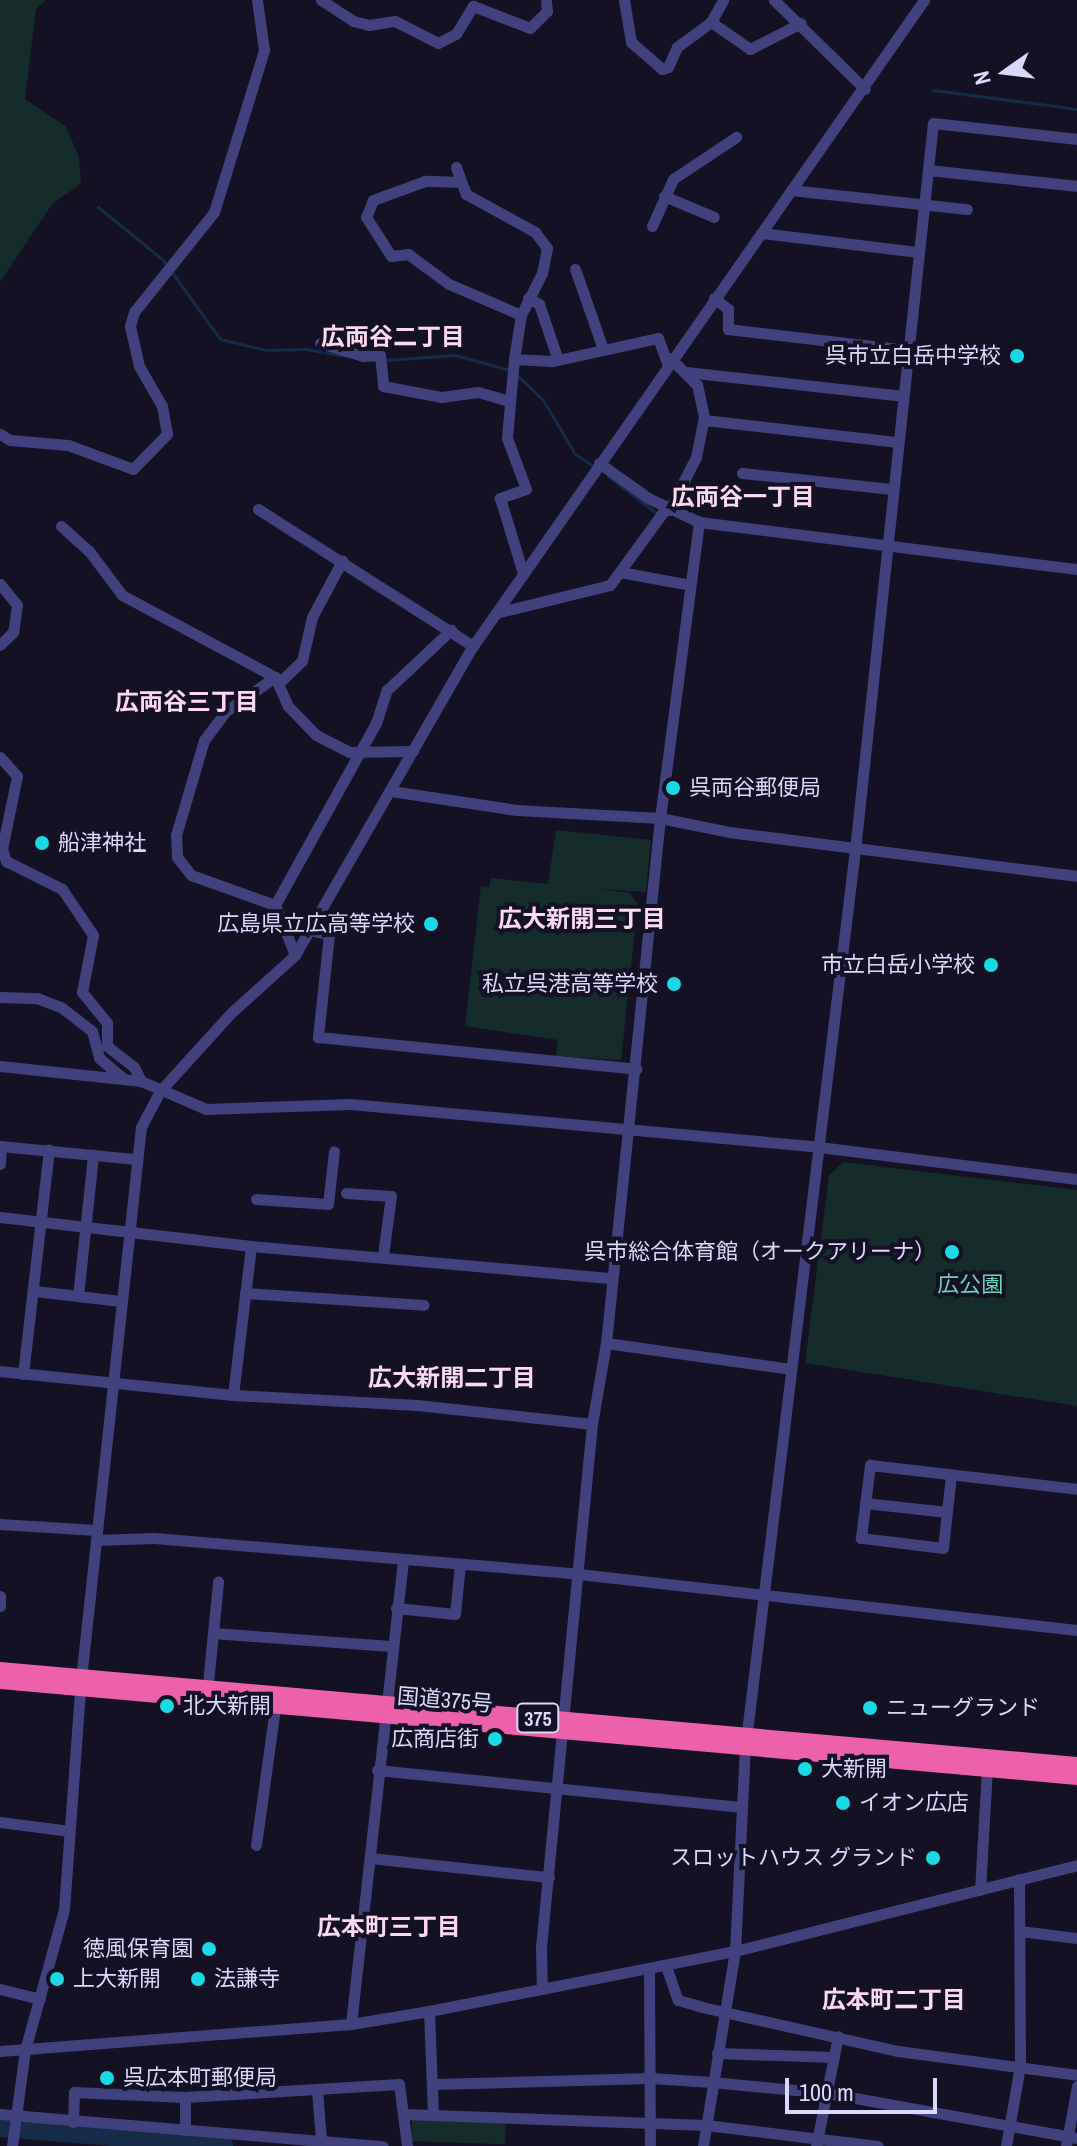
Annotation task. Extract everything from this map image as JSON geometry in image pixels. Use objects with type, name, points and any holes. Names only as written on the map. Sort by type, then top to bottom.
[{"type":"highway","name":"国道375号","points":[[0,1670],[82,1685]]},
{"type":"highway","name":"国道375号","points":[[0,1681],[82,1685],[746,1742],[1077,1765]]},
{"type":"highway","name":"国道375号","points":[[207,1696],[275,1708],[384,1711]]},
{"type":"highway","name":"国道375号","points":[[746,1742],[1077,1777]]},
{"type":"street","points":[[0,434],[10,440],[68,445],[133,469],[167,434],[162,406],[139,366],[130,326],[134,312],[214,212],[264,50],[257,0]]},
{"type":"street","points":[[321,0],[353,21],[395,21],[429,43],[456,34],[473,6],[530,28],[547,11],[546,2]]},
{"type":"street","points":[[624,0],[631,42],[662,69],[668,67],[677,47],[711,22],[723,0]]},
{"type":"street","points":[[774,0],[801,23],[865,89]]},
{"type":"street","points":[[12,2146],[25,2050],[64,1909],[111,1381],[141,1127],[160,1091],[232,1012],[295,955],[473,646],[669,360],[865,89],[924,0]]},
{"type":"street","points":[[711,22],[750,49],[801,23]]},
{"type":"street","points":[[703,2146],[735,1951],[740,1807],[746,1742],[855,850],[885,544],[933,123],[1077,139]]},
{"type":"street","points":[[652,226],[664,196],[684,169],[736,137]]},
{"type":"street","points":[[456,167],[461,182],[478,203],[508,214],[535,232],[547,248],[542,273],[521,315],[510,401],[507,438],[526,489],[500,498],[523,573]]},
{"type":"street","points":[[928,170],[1077,186]]},
{"type":"street","points":[[461,182],[425,181],[373,200],[366,217],[391,256],[408,254],[449,284],[521,315]]},
{"type":"street","points":[[791,190],[967,209]]},
{"type":"street","points":[[664,196],[714,217]]},
{"type":"street","points":[[761,233],[919,252]]},
{"type":"street","points":[[575,269],[603,349]]},
{"type":"street","points":[[528,298],[539,304],[558,360]]},
{"type":"street","points":[[714,298],[728,309],[728,329],[907,350]]},
{"type":"street","points":[[496,613],[610,585],[667,509],[696,457],[704,420],[697,385],[669,360],[658,338],[558,360],[514,359]]},
{"type":"street","points":[[320,343],[363,356],[380,355],[383,386],[442,397],[478,392],[510,401]]},
{"type":"street","points":[[686,372],[902,396]]},
{"type":"street","points":[[704,420],[896,442]]},
{"type":"street","points":[[599,463],[667,509],[699,522],[1077,569]]},
{"type":"street","points":[[742,473],[891,489]]},
{"type":"street","points":[[258,509],[473,646]]},
{"type":"street","points":[[542,1989],[549,1877],[592,1424],[606,1343],[660,818],[699,522]]},
{"type":"street","points":[[61,526],[89,551],[122,595],[277,680],[288,706],[316,735],[355,752],[413,751]]},
{"type":"street","points":[[295,955],[275,905],[191,875],[177,857],[176,835],[204,740],[226,711],[302,661],[312,617],[342,561]]},
{"type":"street","points":[[620,572],[690,585]]},
{"type":"street","points":[[0,584],[17,605],[13,632],[0,645]]},
{"type":"street","points":[[275,905],[355,752],[376,723],[387,690],[451,630]]},
{"type":"street","points":[[0,757],[17,776],[2,849],[6,861],[62,889],[93,935],[82,992],[107,1023],[107,1046],[134,1067],[141,1081]]},
{"type":"street","points":[[391,791],[517,810],[660,818],[855,850],[1077,876]]},
{"type":"street","points":[[311,930],[329,935],[318,1037],[636,1069]]},
{"type":"street","points":[[0,997],[37,998],[61,1007],[92,1031],[99,1058],[124,1079]]},
{"type":"street","points":[[0,1066],[141,1081],[206,1109],[350,1104],[819,1147],[1077,1179]]},
{"type":"street","points":[[0,1164],[1,1146],[136,1159]]},
{"type":"street","points":[[23,1374],[49,1150]]},
{"type":"street","points":[[256,1199],[328,1204],[334,1151]]},
{"type":"street","points":[[78,1296],[93,1155]]},
{"type":"street","points":[[346,1193],[391,1196],[383,1255]]},
{"type":"street","points":[[0,1217],[251,1246],[383,1255],[612,1278]]},
{"type":"street","points":[[233,1395],[251,1246]]},
{"type":"street","points":[[35,1291],[120,1301]]},
{"type":"street","points":[[245,1293],[424,1305]]},
{"type":"street","points":[[606,1343],[790,1369]]},
{"type":"street","points":[[0,1371],[233,1395],[417,1405],[592,1424]]},
{"type":"street","points":[[951,1475],[943,1548],[861,1538],[870,1465],[1077,1489]]},
{"type":"street","points":[[865,1503],[947,1512]]},
{"type":"street","points":[[0,1524],[96,1535],[579,1574],[1077,1630]]},
{"type":"street","points":[[351,2024],[403,1559]]},
{"type":"street","points":[[396,1608],[455,1614],[460,1564]]},
{"type":"street","points":[[207,1696],[218,1582]]},
{"type":"street","points":[[0,1596],[0,1606]]},
{"type":"street","points":[[213,1633],[391,1646]]},
{"type":"street","points":[[256,1845],[275,1708]]},
{"type":"street","points":[[980,1890],[987,1768]]},
{"type":"street","points":[[377,1770],[740,1807]]},
{"type":"street","points":[[0,1822],[69,1831]]},
{"type":"street","points":[[370,1858],[549,1877]]},
{"type":"street","points":[[0,2051],[351,2024],[429,2011],[735,1951],[1077,1865]]},
{"type":"street","points":[[1006,2146],[1020,2066],[1019,1879]]},
{"type":"street","points":[[1020,1931],[1077,1938]]},
{"type":"street","points":[[666,1966],[678,2000],[898,2051],[1077,2075]]},
{"type":"street","points":[[649,1970],[650,2146]]},
{"type":"street","points":[[0,1989],[40,1999]]},
{"type":"street","points":[[429,2011],[433,2114]]},
{"type":"street","points":[[817,2141],[838,2036]]},
{"type":"street","points":[[717,2053],[834,2057]]},
{"type":"street","points":[[434,2084],[650,2078],[712,2082],[827,2093],[1070,2140],[1077,2086]]},
{"type":"street","points":[[73,2122],[74,2092],[185,2097],[399,2084],[407,2146]]},
{"type":"street","points":[[317,2090],[321,2140]]},
{"type":"street","points":[[185,2097],[185,2130]]},
{"type":"street","points":[[0,2114],[14,2124],[73,2122],[383,2146]]},
{"type":"street","points":[[404,2114],[706,2125],[817,2141],[878,2146]]},
{"type":"green space","points":[[0,0],[46,0],[36,9],[25,99],[66,127],[79,157],[81,184],[53,203],[0,282]]},
{"type":"green space","points":[[556,830],[651,840],[646,892],[599,889],[630,893],[638,904],[621,1060],[556,1056],[558,1040],[465,1026],[481,886],[489,887],[491,878],[548,884]]},
{"type":"green space","name":"広公園","points":[[843,1162],[1077,1190],[1077,1406],[805,1363],[829,1175]]},
{"type":"green space","points":[[412,2116],[506,2119],[505,2144],[411,2141]]},
{"type":"waterway","points":[[933,90],[1077,109]]},
{"type":"waterway","points":[[98,207],[163,260],[220,339],[266,350],[306,349],[345,356]]},
{"type":"waterway","points":[[384,360],[455,355],[510,370]]},
{"type":"waterway","points":[[516,374],[543,400],[575,454],[595,467]]},
{"type":"waterway","points":[[608,476],[659,515]]},
{"type":"waterway","points":[[0,2128],[224,2146]]},
{"type":"place","name":"呉市立白岳中学校","points":[[1017,356]]},
{"type":"place","name":"呉両谷郵便局","points":[[673,788]]},
{"type":"place","name":"船津神社","points":[[42,843]]},
{"type":"place","name":"広島県立広高等学校","points":[[431,924]]},
{"type":"place","name":"市立白岳小学校","points":[[991,965]]},
{"type":"place","name":"私立呉港高等学校","points":[[674,984]]},
{"type":"place","name":"呉市総合体育館（オークアリーナ）","points":[[952,1252]]},
{"type":"place","name":"北大新開","points":[[167,1706]]},
{"type":"place","name":"ニューグランド","points":[[870,1708]]},
{"type":"place","name":"広商店街","points":[[495,1739]]},
{"type":"place","name":"大新開","points":[[805,1769]]},
{"type":"place","name":"イオン広店","points":[[843,1803]]},
{"type":"place","name":"スロットハウス グランド","points":[[933,1858]]},
{"type":"place","name":"徳風保育園","points":[[209,1949]]},
{"type":"place","name":"上大新開","points":[[57,1979]]},
{"type":"place","name":"法謙寺","points":[[198,1979]]},
{"type":"place","name":"呉広本町郵便局","points":[[107,2078]]},
{"type":"district","name":"広両谷二丁目","points":[[393,337]]},
{"type":"district","name":"広両谷一丁目","points":[[743,497]]},
{"type":"district","name":"広両谷三丁目","points":[[187,702]]},
{"type":"district","name":"広大新開三丁目","points":[[582,919]]},
{"type":"district","name":"広大新開二丁目","points":[[452,1378]]},
{"type":"district","name":"広本町三丁目","points":[[389,1927]]},
{"type":"district","name":"広本町二丁目","points":[[894,2000]]}]
